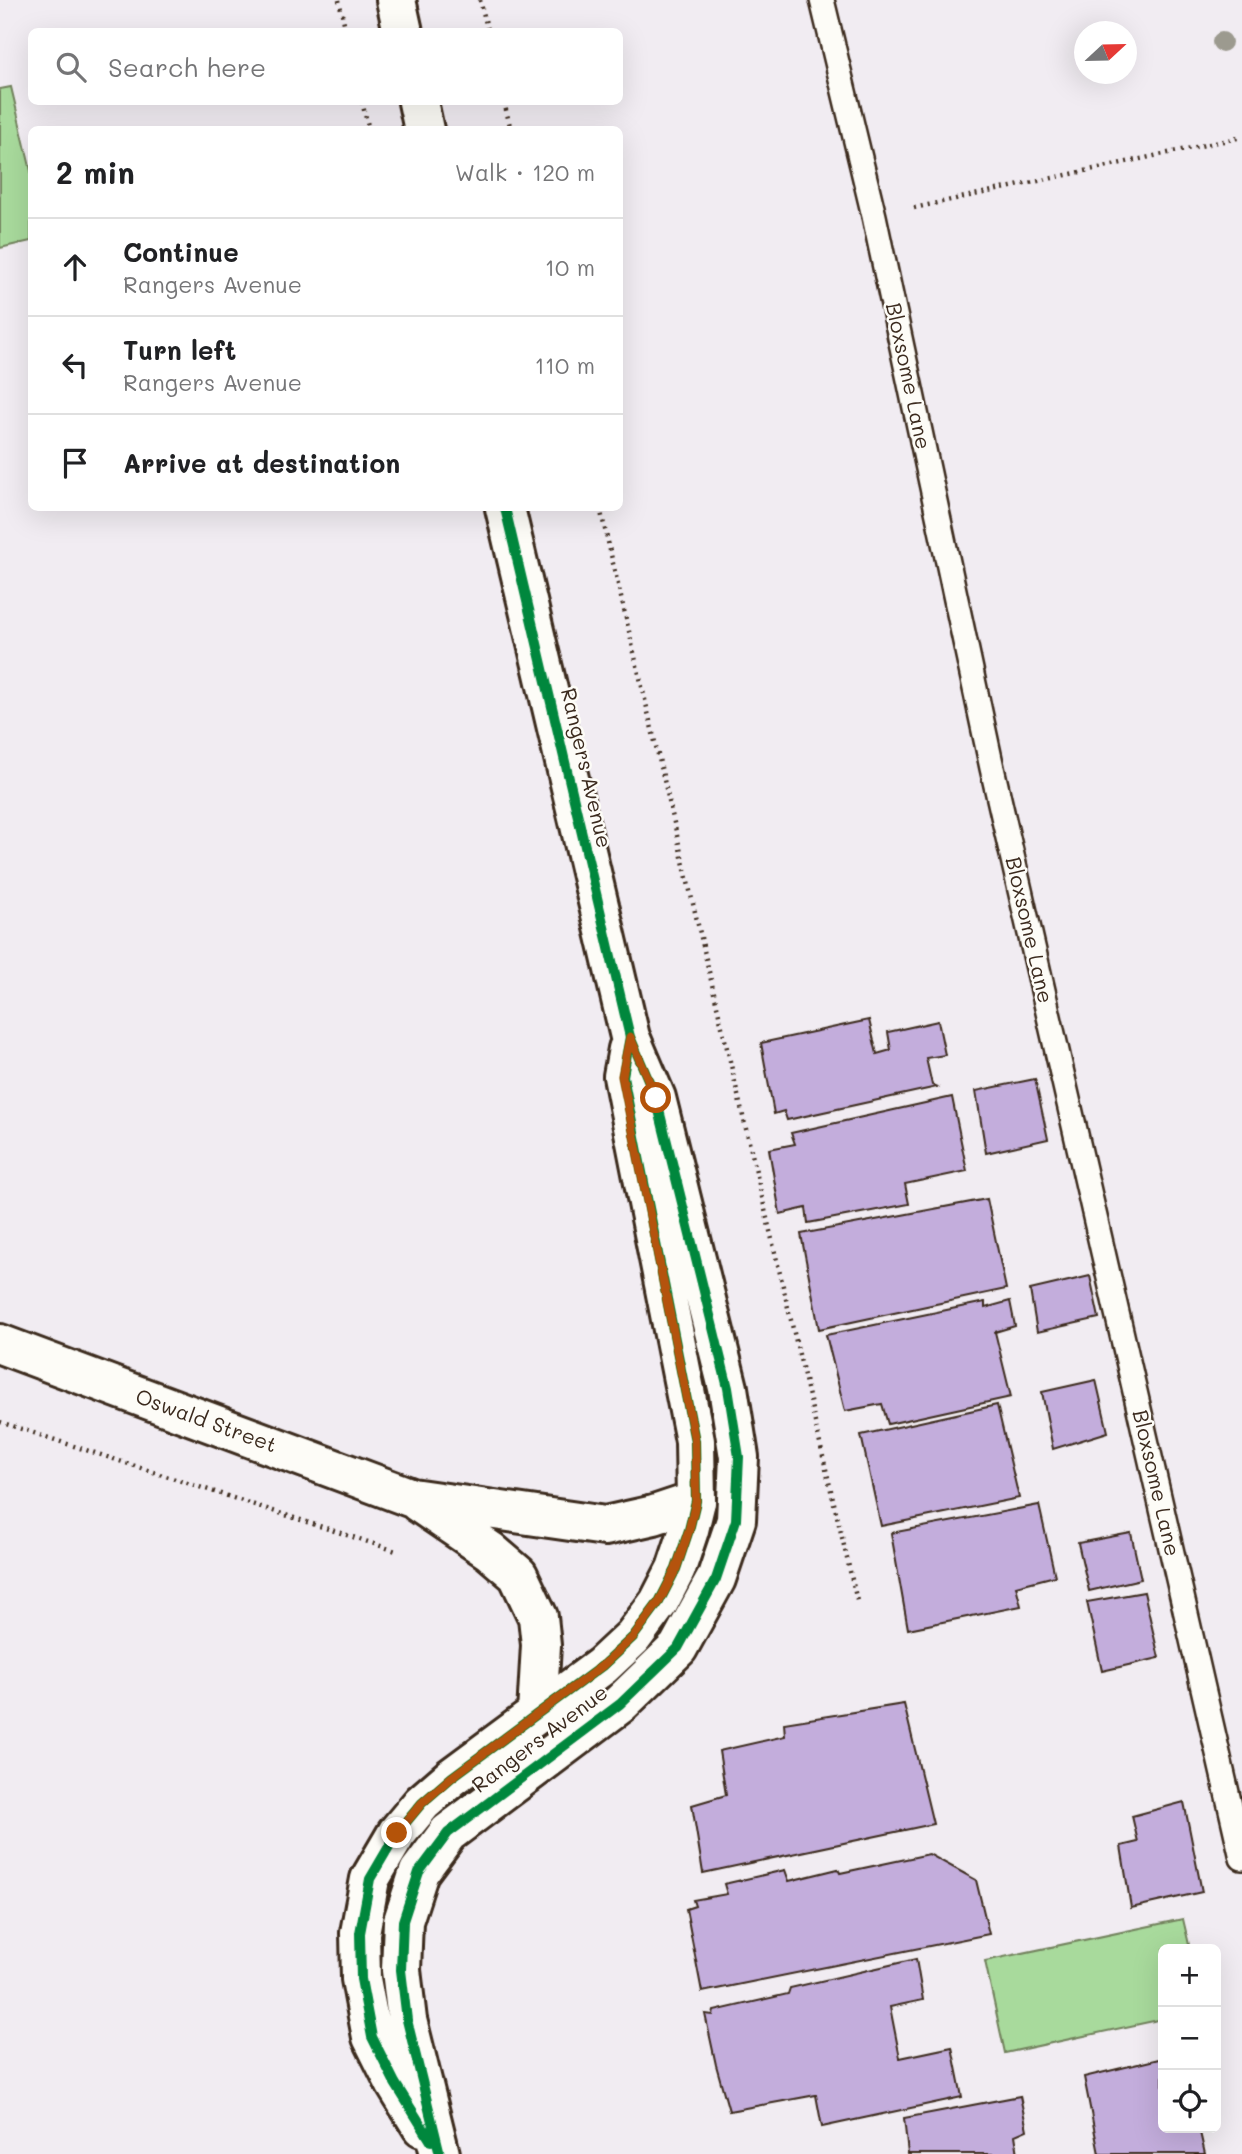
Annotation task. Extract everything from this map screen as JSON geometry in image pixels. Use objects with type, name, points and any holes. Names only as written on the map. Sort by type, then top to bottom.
[{"type":"street","points":[[396,0],[402,28]]},
{"type":"street","points":[[419,105],[423,126]]},
{"type":"street","name":"Rangers Avenue","points":[[440,2154],[407,2020],[401,1970],[403,1921],[419,1872],[448,1833],[620,1704],[678,1648],[716,1579],[736,1520],[739,1457],[728,1388],[656,1098],[630,1037],[506,511]]},
{"type":"street","name":"Rangers Avenue","points":[[440,2154],[395,2083],[372,2037],[361,1979],[360,1933],[370,1879],[397,1833],[422,1803],[452,1777],[602,1666],[633,1637],[659,1602],[676,1569],[696,1501],[695,1441],[622,1076],[630,1037]]},
{"type":"street","name":"Oswald Street","points":[[0,1344],[412,1498],[605,1526],[654,1515],[696,1501]]},
{"type":"street","name":"Oswald Street","points":[[412,1498],[490,1551],[518,1575],[538,1617],[541,1645],[537,1714]]},
{"type":"lane","name":"Bloxsome Lane","points":[[822,0],[874,216],[995,782],[1242,1858]]},
{"type":"path","points":[[339,0],[345,28]]},
{"type":"path","points":[[481,0],[487,28]]},
{"type":"path","points":[[363,105],[368,126]]},
{"type":"path","points":[[505,105],[510,126]]},
{"type":"path","points":[[874,216],[1242,137]]},
{"type":"path","points":[[601,511],[857,1601]]},
{"type":"path","points":[[0,1422],[409,1555]]},
{"type":"green space","points":[[11,87],[28,158],[28,242],[0,248],[0,89]]},
{"type":"green space","points":[[1183,1919],[1189,1944],[1158,1944],[1158,2020],[1005,2053],[985,1961]]},
{"type":"building","points":[[869,1020],[877,1054],[891,1050],[888,1032],[938,1021],[945,1055],[926,1058],[932,1085],[937,1087],[787,1120],[784,1111],[774,1114],[761,1043]]},
{"type":"building","points":[[1035,1079],[1048,1139],[986,1153],[976,1091]]},
{"type":"building","points":[[952,1097],[967,1171],[905,1184],[909,1204],[808,1223],[806,1208],[780,1214],[769,1149],[795,1144],[791,1133]]},
{"type":"building","points":[[987,1199],[1006,1289],[819,1329],[801,1234]]},
{"type":"building","points":[[1090,1276],[1099,1318],[1037,1332],[1030,1290]]},
{"type":"building","points":[[1010,1301],[1015,1326],[995,1332],[1011,1397],[888,1424],[882,1404],[845,1411],[826,1335],[985,1302],[985,1308]]},
{"type":"building","points":[[1096,1380],[1108,1432],[1053,1449],[1042,1392]]},
{"type":"building","points":[[997,1405],[1019,1498],[881,1526],[861,1435]]},
{"type":"building","points":[[1039,1505],[1055,1576],[1016,1586],[1021,1606],[908,1629],[891,1533]]},
{"type":"building","points":[[1131,1533],[1141,1579],[1089,1591],[1078,1543]]},
{"type":"building","points":[[1144,1592],[1159,1658],[1102,1671],[1087,1602]]},
{"type":"building","points":[[904,1704],[933,1824],[703,1873],[692,1805],[726,1795],[719,1751],[785,1736],[784,1723]]},
{"type":"building","points":[[1184,1802],[1202,1892],[1131,1908],[1121,1846],[1138,1842],[1132,1816]]},
{"type":"building","points":[[929,1854],[976,1880],[989,1934],[702,1992],[686,1909],[695,1906],[693,1900],[727,1894],[724,1884],[785,1870],[789,1881],[838,1869],[840,1873]]},
{"type":"building","points":[[916,1959],[923,2000],[890,2007],[900,2058],[952,2047],[962,2097],[822,2127],[816,2095],[729,2111],[705,2014],[713,2015],[714,2011],[788,1994],[790,1988]]},
{"type":"building","points":[[1158,2059],[1158,2133],[1200,2133],[1205,2154],[1099,2154],[1084,2077]]},
{"type":"building","points":[[1020,2096],[1027,2130],[1015,2135],[1018,2154],[908,2154],[904,2118]]},
{"type":"cycle path","points":[[440,2154],[407,2020],[401,1970],[403,1921],[419,1872],[448,1833],[620,1704],[678,1648],[716,1579],[736,1520],[739,1457],[728,1388],[656,1098],[630,1037],[506,511]]},
{"type":"cycle path","points":[[431,2141],[395,2083],[372,2037],[361,1979],[360,1933],[370,1879],[397,1833],[422,1803],[452,1777],[602,1666],[633,1637],[659,1602],[676,1569],[696,1501],[695,1441],[623,1076],[630,1037]]},
{"type":"route","points":[[397,1833],[422,1803],[452,1777],[602,1666],[633,1637],[659,1602],[676,1569],[696,1501],[695,1441],[622,1076],[630,1037],[656,1098]]}]
